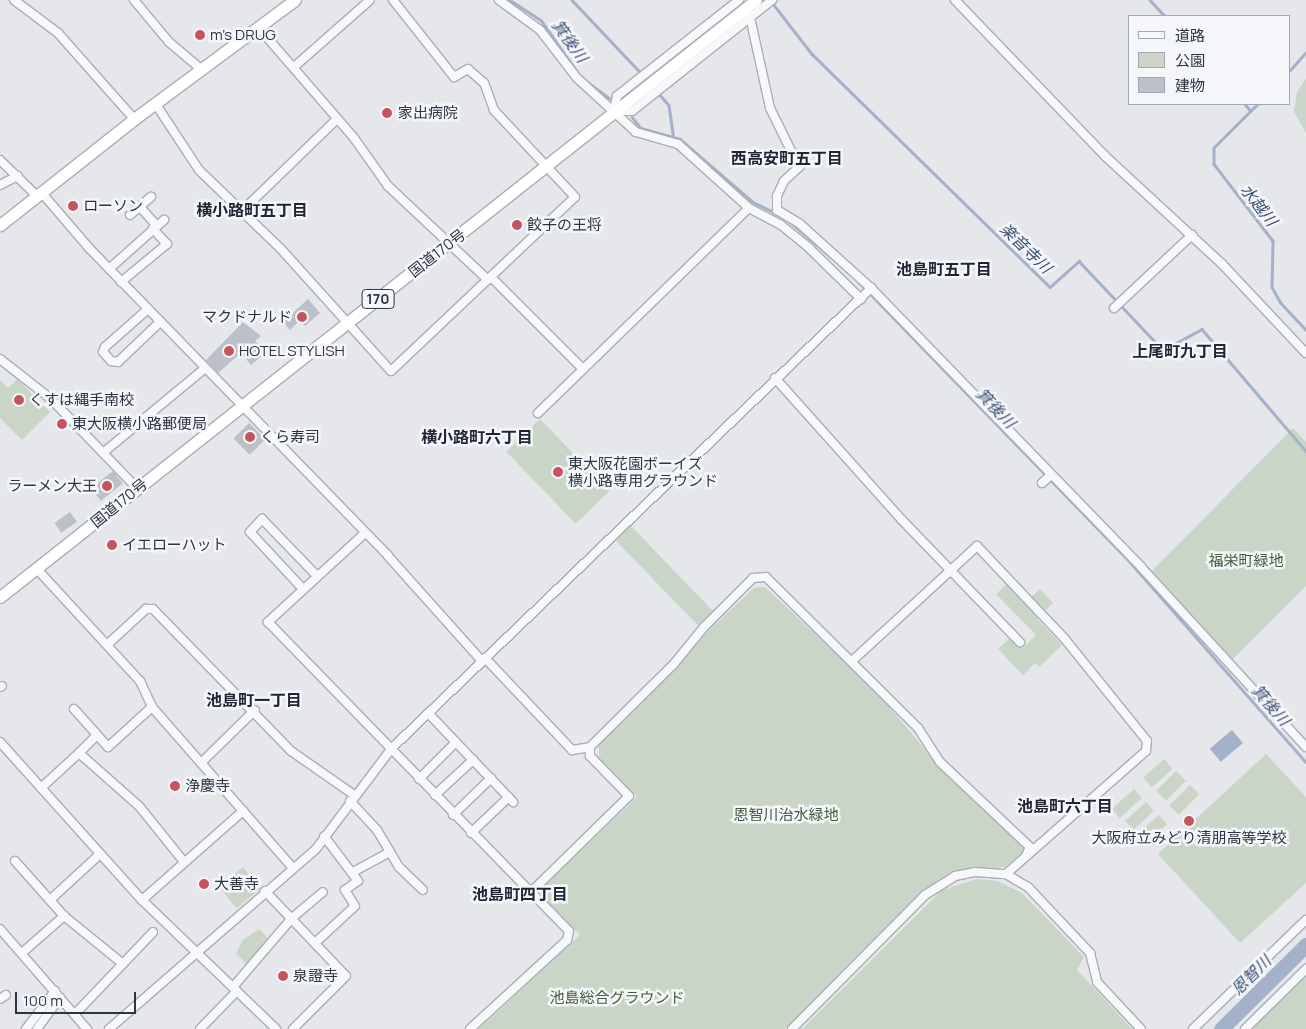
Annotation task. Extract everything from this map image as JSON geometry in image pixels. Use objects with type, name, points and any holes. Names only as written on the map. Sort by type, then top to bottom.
[{"type":"highway","points":[[0,225],[38,193],[156,102],[295,0]]},
{"type":"highway","name":"国道170号","points":[[0,597],[348,324],[614,110],[756,0]]},
{"type":"street","points":[[14,0],[58,33],[134,119]]},
{"type":"street","points":[[134,0],[169,42],[201,69]]},
{"type":"street","points":[[294,67],[370,0],[377,7]]},
{"type":"street","points":[[156,102],[199,170],[243,210],[391,372],[575,197],[548,165],[494,110],[484,83],[468,69],[454,77],[393,0]]},
{"type":"street","points":[[499,0],[540,30],[577,78],[636,132],[678,144],[749,208],[781,225],[861,298]]},
{"type":"street","points":[[614,110],[617,96],[739,0]]},
{"type":"street","points":[[614,110],[632,111],[772,0]]},
{"type":"street","points":[[955,0],[1105,156],[1192,235],[1306,353]]},
{"type":"street","points":[[750,17],[770,108],[799,167],[784,181],[777,196],[777,210],[800,224],[871,288],[1141,567],[1306,747]]},
{"type":"street","points":[[258,27],[337,119],[388,186],[451,242],[581,367]]},
{"type":"street","points":[[243,210],[337,119]]},
{"type":"street","points":[[0,160],[38,193],[121,282],[365,532],[482,658],[572,750],[590,747],[673,665],[704,627],[753,578],[766,577],[918,728],[940,762],[1030,847],[1026,856]]},
{"type":"street","points":[[0,184],[18,176]]},
{"type":"street","points":[[130,215],[151,197]]},
{"type":"street","points":[[121,282],[167,244],[140,207]]},
{"type":"street","points":[[538,413],[581,367],[626,331],[672,281],[749,208]]},
{"type":"street","points":[[109,269],[164,220]]},
{"type":"street","points":[[1114,308],[1192,235]]},
{"type":"street","points":[[110,1029],[196,953],[226,930],[265,891],[316,849],[390,749],[428,714],[482,658],[871,288]]},
{"type":"street","points":[[148,309],[105,347],[103,352],[111,361],[118,362],[160,322]]},
{"type":"street","points":[[0,359],[51,399],[138,488]]},
{"type":"street","points":[[104,452],[205,368]]},
{"type":"street","points":[[775,378],[952,572],[1020,642]]},
{"type":"street","points":[[1042,483],[1051,475]]},
{"type":"street","points":[[303,589],[250,532],[262,520],[317,576]]},
{"type":"street","points":[[365,532],[268,622],[453,815],[569,931],[567,940],[470,1029]]},
{"type":"street","points":[[852,661],[952,572],[977,546],[1064,638],[1147,741],[1146,751],[1006,874]]},
{"type":"street","points":[[36,568],[108,644],[140,681],[152,707],[202,762],[292,868]]},
{"type":"street","points":[[108,644],[146,609],[153,609],[255,710],[290,751],[352,798],[374,826],[390,852],[423,890]]},
{"type":"street","points":[[74,709],[108,747],[152,707]]},
{"type":"street","points":[[202,762],[255,710]]},
{"type":"street","points":[[428,714],[511,799],[471,833]]},
{"type":"street","points":[[41,788],[97,735]]},
{"type":"street","points":[[0,742],[142,900],[276,1029]]},
{"type":"street","points":[[419,779],[456,742]]},
{"type":"street","points":[[531,892],[629,796],[590,756],[590,747]]},
{"type":"street","points":[[79,753],[139,806],[184,862]]},
{"type":"street","points":[[435,795],[473,760]]},
{"type":"street","points":[[453,815],[490,778]]},
{"type":"street","points":[[142,900],[242,811]]},
{"type":"street","points":[[315,943],[356,906],[345,890],[358,881],[324,836]]},
{"type":"street","points":[[353,872],[390,852]]},
{"type":"street","points":[[50,900],[100,854]]},
{"type":"street","points":[[15,861],[64,916],[123,964]]},
{"type":"street","points":[[792,1029],[938,884],[975,872],[1006,874],[1028,887],[1090,953],[1097,982],[1141,1029]]},
{"type":"street","points":[[265,891],[346,976],[293,1029]]},
{"type":"street","points":[[200,1029],[292,918],[322,892]]},
{"type":"street","points":[[23,952],[64,916]]},
{"type":"street","points":[[1193,1029],[1306,920]]},
{"type":"street","points":[[0,929],[23,952],[87,1029]]},
{"type":"street","points":[[75,1014],[153,932]]},
{"type":"street","points":[[1245,1029],[1306,969]]},
{"type":"street","points":[[26,1029],[57,994]]},
{"type":"street","points":[[37,1029],[57,994]]},
{"type":"green space","points":[[1306,79],[1306,133],[1294,112],[1297,92]]},
{"type":"green space","name":"くすは縄手南校","points":[[17,379],[50,412],[22,440],[0,418],[0,380],[8,388]]},
{"type":"green space","name":"東大阪花園ボーイズ 横小路専用グラウンド","points":[[540,419],[609,491],[576,524],[506,452]]},
{"type":"green space","name":"福栄町緑地","points":[[1293,428],[1306,442],[1306,586],[1232,660],[1151,572]]},
{"type":"green space","points":[[628,523],[713,611],[698,625],[613,538]]},
{"type":"green space","points":[[1007,584],[1025,603],[1040,589],[1053,603],[1037,619],[1062,645],[1039,667],[1035,663],[1023,675],[998,649],[1010,638],[1022,649],[1036,635],[996,594]]},
{"type":"green space","name":"恩智川治水緑地","points":[[765,587],[875,690],[933,759],[1024,846],[1023,852],[1005,867],[954,872],[923,890],[785,1029],[479,1029],[580,935],[545,899],[545,885],[637,797],[599,758],[599,743],[676,669],[707,632],[754,588]]},
{"type":"green space","points":[[1266,754],[1306,797],[1306,883],[1240,943],[1158,854]]},
{"type":"green space","points":[[1164,759],[1173,769],[1152,787],[1143,778]]},
{"type":"green space","points":[[1176,771],[1186,781],[1166,801],[1156,791]]},
{"type":"green space","points":[[1190,785],[1199,794],[1179,815],[1169,806]]},
{"type":"green space","points":[[1134,789],[1142,798],[1120,818],[1112,809]]},
{"type":"green space","points":[[1146,802],[1154,811],[1133,830],[1125,821]]},
{"type":"green space","points":[[1159,815],[1167,824],[1147,842],[1139,833]]},
{"type":"green space","points":[[243,867],[261,889],[237,908],[219,887]]},
{"type":"green space","points":[[977,879],[997,881],[1022,893],[1084,957],[1077,970],[1132,1029],[802,1029],[942,890]]},
{"type":"green space","points":[[259,929],[271,941],[249,966],[236,954],[243,940]]},
{"type":"green space","points":[[1306,975],[1306,1029],[1251,1029]]},
{"type":"water","points":[[1232,730],[1243,743],[1221,762],[1210,749]]},
{"type":"building","name":"マクドナルド","points":[[308,299],[320,313],[305,326],[300,320],[290,330],[283,322]]},
{"type":"building","name":"HOTEL STYLISH","points":[[243,322],[261,336],[255,341],[268,351],[251,365],[241,353],[218,373],[206,360]]},
{"type":"building","name":"くら寿司","points":[[249,423],[265,439],[250,455],[233,439]]},
{"type":"building","name":"ラーメン大王","points":[[113,471],[123,484],[101,501],[91,488]]},
{"type":"building","points":[[70,512],[77,522],[61,533],[54,523]]},
{"type":"waterway","name":"箕後川","points":[[510,0],[541,20],[581,77],[609,98]]},
{"type":"waterway","points":[[572,0],[641,73]]},
{"type":"waterway","points":[[1150,0],[1164,15]]},
{"type":"waterway","name":"楽音寺川","points":[[774,5],[812,54],[1050,287],[1079,261],[1163,350],[1202,329],[1306,451]]},
{"type":"waterway","name":"水越川","points":[[1291,69],[1306,52]]},
{"type":"waterway","points":[[660,95],[669,105],[673,135]]},
{"type":"waterway","name":"水越川","points":[[1246,105],[1250,110]]},
{"type":"waterway","name":"水越川","points":[[1257,105],[1214,148],[1214,164],[1273,241],[1272,287],[1281,303],[1306,330]]},
{"type":"waterway","name":"箕後川","points":[[632,117],[641,128],[680,139],[753,202],[776,213]]},
{"type":"waterway","name":"箕後川","points":[[789,221],[829,255]]},
{"type":"waterway","name":"箕後川","points":[[857,280],[1131,563],[1306,762]]},
{"type":"waterway","name":"恩智川","points":[[1221,1029],[1306,945]]},
{"type":"place","name":"m's DRUG","points":[[200,35]]},
{"type":"place","name":"家出病院","points":[[387,113]]},
{"type":"place","name":"ローソン","points":[[73,206]]},
{"type":"place","name":"餃子の王将","points":[[517,225]]},
{"type":"place","name":"マクドナルド","points":[[302,317]]},
{"type":"place","name":"HOTEL STYLISH","points":[[229,351]]},
{"type":"place","name":"くすは縄手南校","points":[[19,400]]},
{"type":"place","name":"東大阪横小路郵便局","points":[[62,424]]},
{"type":"place","name":"くら寿司","points":[[250,437]]},
{"type":"place","name":"東大阪花園ボーイズ 横小路専用グラウンド","points":[[558,472]]},
{"type":"place","name":"ラーメン大王","points":[[107,486]]},
{"type":"place","name":"イエローハット","points":[[112,545]]},
{"type":"place","name":"浄慶寺","points":[[175,786]]},
{"type":"place","name":"大阪府立みどり清朋高等学校","points":[[1189,821]]},
{"type":"place","name":"大善寺","points":[[204,884]]},
{"type":"place","name":"泉證寺","points":[[283,976]]},
{"type":"district","name":"西高安町五丁目","points":[[787,158]]},
{"type":"district","name":"横小路町五丁目","points":[[252,210]]},
{"type":"district","name":"池島町五丁目","points":[[944,269]]},
{"type":"district","name":"上尾町九丁目","points":[[1180,351]]},
{"type":"district","name":"横小路町六丁目","points":[[477,437]]},
{"type":"district","name":"池島町一丁目","points":[[254,700]]},
{"type":"district","name":"池島町六丁目","points":[[1065,806]]},
{"type":"district","name":"池島町四丁目","points":[[520,894]]},
{"type":"park label","name":"池島総合グラウンド","points":[[617,998]]}]
